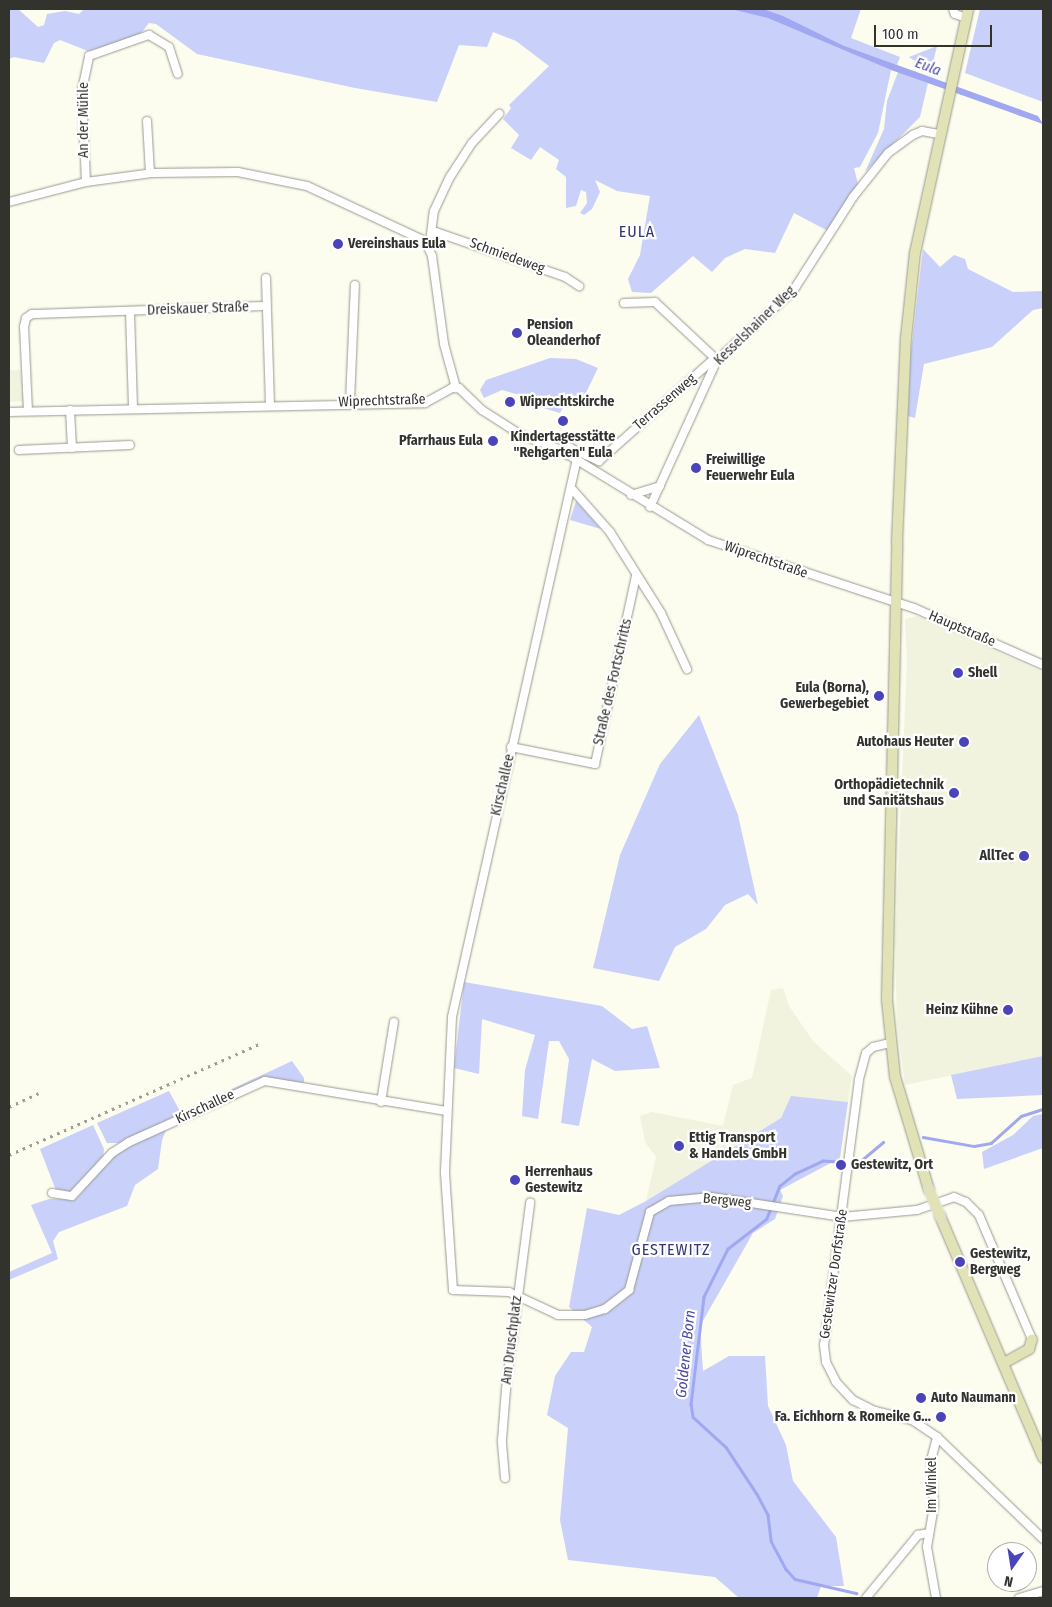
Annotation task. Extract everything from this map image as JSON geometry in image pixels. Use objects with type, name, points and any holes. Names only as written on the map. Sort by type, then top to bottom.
[{"type":"main road","points":[[967,14],[921,213],[907,316],[896,602],[887,942],[890,1043],[909,1133],[929,1190],[1043,1458]]},
{"type":"main road","points":[[1004,1363],[1029,1348],[1032,1339]]},
{"type":"street","points":[[953,9],[955,14],[967,14]]},
{"type":"street","name":"An der Mühle","points":[[86,182],[82,90],[89,56],[149,35],[169,47],[178,74]]},
{"type":"street","points":[[425,241],[433,231],[434,211],[450,176],[472,143],[499,114]]},
{"type":"street","points":[[146,121],[150,173]]},
{"type":"street","name":"Kesselshainer Weg","points":[[650,507],[662,485],[716,359],[793,290],[853,197],[888,153],[913,135],[939,134]]},
{"type":"street","points":[[9,202],[86,182],[150,173],[238,172],[307,186],[425,241],[432,256],[444,344],[456,388]]},
{"type":"street","name":"Schmiedeweg","points":[[433,231],[565,277],[579,286]]},
{"type":"street","name":"Dreiskauer Straße","points":[[266,278],[270,406]]},
{"type":"street","points":[[350,402],[355,285]]},
{"type":"street","points":[[624,303],[655,302],[716,359]]},
{"type":"street","name":"Dreiskauer Straße","points":[[28,411],[26,318],[40,313],[130,312],[266,306]]},
{"type":"street","name":"Dreiskauer Straße","points":[[130,312],[133,409]]},
{"type":"street","name":"Terrassenweg","points":[[567,455],[570,448],[598,460],[716,359]]},
{"type":"street","name":"Wiprechtstraße","points":[[9,412],[270,406],[350,402],[425,403],[456,388],[521,436],[567,455],[576,463],[708,540],[878,597]]},
{"type":"street","points":[[70,410],[72,448]]},
{"type":"street","points":[[19,450],[130,445]]},
{"type":"street","name":"Kirschallee","points":[[454,1290],[446,1218],[447,1111],[452,1017],[576,463]]},
{"type":"street","points":[[630,495],[652,491],[662,485]]},
{"type":"street","points":[[571,488],[610,532],[661,614],[687,669]]},
{"type":"street","name":"Straße des Fortschritts","points":[[511,747],[595,764],[636,576]]},
{"type":"street","name":"Hauptstraße","points":[[878,597],[896,602],[1043,665]]},
{"type":"street","points":[[381,1102],[394,1022]]},
{"type":"street","name":"Gestewitzer Dorfstraße","points":[[890,1043],[866,1053],[859,1080],[824,1344],[826,1362],[836,1382],[853,1400],[912,1420],[937,1437],[1043,1539]]},
{"type":"street","name":"Kirschallee","points":[[52,1193],[72,1196],[112,1153],[129,1142],[260,1082],[447,1111]]},
{"type":"street","name":"Bergweg","points":[[454,1290],[518,1296],[558,1315],[579,1316],[605,1309],[619,1300],[634,1281],[650,1212],[669,1201],[692,1198],[775,1207],[842,1217],[916,1210],[954,1197],[966,1202],[979,1215],[1032,1339]]},
{"type":"street","name":"Am Druschplatz","points":[[506,1478],[502,1440],[530,1203]]},
{"type":"street","name":"Im Winkel","points":[[936,1598],[927,1554],[928,1533],[934,1506],[931,1460],[937,1437]]},
{"type":"street","name":"Im Winkel","points":[[866,1598],[918,1535],[928,1533]]},
{"type":"street","points":[[1019,1598],[1043,1591]]},
{"type":"shaded area","points":[[9,9],[18,9],[38,27],[44,25],[47,14],[65,11],[79,14],[84,9],[861,9],[851,38],[900,57],[897,65],[842,45],[845,50],[891,70],[878,133],[860,167],[854,168],[858,184],[828,231],[794,213],[775,253],[745,249],[725,258],[712,272],[693,256],[651,293],[632,292],[628,279],[640,255],[650,196],[617,191],[595,180],[600,192],[592,209],[584,215],[580,213],[587,203],[586,192],[581,190],[576,206],[566,208],[566,177],[556,169],[559,160],[540,147],[531,160],[511,148],[519,135],[503,119],[511,108],[509,105],[549,66],[516,41],[493,32],[487,47],[459,45],[437,102],[355,88],[197,54],[156,24],[149,23],[139,36],[88,51],[60,40],[54,43],[44,63],[14,57],[9,59]]},
{"type":"shaded area","points":[[980,9],[1043,9],[1043,102],[965,73]]},
{"type":"shaded area","points":[[937,46],[931,71],[909,57]]},
{"type":"shaded area","points":[[898,72],[928,83],[920,117],[865,172],[884,129],[887,101]]},
{"type":"shaded area","points":[[923,249],[940,267],[954,255],[965,259],[968,269],[1013,292],[1043,291],[1043,308],[1033,310],[992,347],[924,364],[915,418],[908,416],[910,360]]},
{"type":"shaded area","points":[[550,358],[576,359],[598,368],[582,401],[569,396],[560,413],[536,406],[536,400],[502,390],[484,398],[480,390],[486,380]]},
{"type":"shaded area","points":[[9,370],[21,370],[23,401],[9,402]]},
{"type":"shaded area","points":[[576,501],[601,529],[570,520]]},
{"type":"shaded area","points":[[917,616],[1043,672],[1043,1056],[905,1085],[897,1025],[895,943],[907,661],[905,619]]},
{"type":"shaded area","points":[[699,715],[738,815],[758,905],[748,894],[725,905],[706,929],[675,947],[659,981],[593,968],[620,855],[660,764]]},
{"type":"shaded area","points":[[464,982],[602,1006],[632,1029],[647,1026],[660,1068],[615,1071],[592,1059],[579,1126],[561,1123],[569,1059],[559,1041],[549,1041],[538,1119],[522,1116],[525,1070],[535,1035],[482,1019],[479,1074],[454,1068]]},
{"type":"shaded area","points":[[783,988],[789,1006],[813,1041],[852,1076],[848,1102],[791,1097],[781,1118],[646,1201],[656,1157],[645,1142],[640,1116],[652,1112],[723,1126],[733,1085],[752,1078],[771,990]]},
{"type":"shaded area","points":[[1043,1056],[1043,1095],[957,1099],[951,1075]]},
{"type":"shaded area","points":[[292,1061],[304,1078],[304,1083],[258,1079],[121,1143],[107,1143],[97,1123],[169,1091],[181,1113]]},
{"type":"shaded area","points":[[791,1096],[848,1102],[840,1158],[780,1190],[783,1196],[775,1219],[753,1233],[700,1326],[703,1371],[729,1356],[765,1356],[768,1406],[786,1445],[793,1481],[836,1537],[844,1586],[821,1586],[817,1598],[739,1598],[715,1577],[568,1560],[560,1520],[568,1428],[547,1415],[555,1376],[571,1352],[584,1352],[592,1327],[569,1307],[587,1208],[619,1215],[646,1201],[781,1118]]},
{"type":"shaded area","points":[[1043,1114],[1043,1148],[984,1169],[982,1152],[1013,1135],[1033,1116]]},
{"type":"shaded area","points":[[93,1125],[104,1149],[103,1157],[76,1189],[67,1193],[55,1188],[40,1149]]},
{"type":"shaded area","points":[[167,1128],[162,1140],[158,1169],[135,1185],[127,1206],[59,1232],[53,1241],[58,1259],[9,1280],[9,1272],[52,1253],[31,1205],[49,1199],[76,1199],[114,1155]]},
{"type":"water","points":[[731,9],[763,9],[783,16],[842,45],[1038,116],[1043,124],[891,70],[768,18]]},
{"type":"waterway","name":"Goldener Born","points":[[923,1137],[974,1146],[991,1143],[1021,1116],[1043,1109]]},
{"type":"waterway","name":"Goldener Born","points":[[857,1164],[883,1142]]},
{"type":"waterway","name":"Goldener Born","points":[[838,1162],[823,1161],[795,1174],[780,1186],[767,1219],[728,1249],[704,1297],[691,1404],[693,1417],[726,1447],[757,1494],[768,1515],[771,1541],[786,1569],[795,1579],[856,1593]]},
{"type":"railway","points":[[9,1155],[259,1044]]},
{"type":"railway","points":[[9,1107],[41,1092]]},
{"type":"place","name":"Vereinshaus Eula","points":[[338,244]]},
{"type":"place","name":"Pension Oleanderhof","points":[[517,333]]},
{"type":"place","name":"Wiprechtskirche","points":[[510,402]]},
{"type":"place","name":"Kindertagesstätte \"Rehgarten\" Eula","points":[[563,421]]},
{"type":"place","name":"Pfarrhaus Eula","points":[[493,441]]},
{"type":"place","name":"Freiwillige Feuerwehr Eula","points":[[696,468]]},
{"type":"place","name":"Shell","points":[[958,673]]},
{"type":"place","name":"Eula (Borna), Gewerbegebiet","points":[[879,696]]},
{"type":"place","name":"Autohaus Heuter","points":[[964,742]]},
{"type":"place","name":"Orthopädietechnik und Sanitätshaus","points":[[954,793]]},
{"type":"place","name":"AllTec","points":[[1024,856]]},
{"type":"place","name":"Heinz Kühne","points":[[1008,1010]]},
{"type":"place","name":"Ettig Transport & Handels GmbH","points":[[679,1146]]},
{"type":"place","name":"Gestewitz, Ort","points":[[841,1165]]},
{"type":"place","name":"Herrenhaus Gestewitz","points":[[515,1180]]},
{"type":"place","name":"Gestewitz, Bergweg","points":[[960,1262]]},
{"type":"place","name":"Auto Naumann","points":[[921,1398]]},
{"type":"place","name":"Fa. Eichhorn & Romeike G...","points":[[941,1417]]},
{"type":"district","name":"EULA","points":[[637,232]]},
{"type":"district","name":"GESTEWITZ","points":[[671,1250]]},
{"type":"water label","name":"Eula","points":[[928,67]]}]
